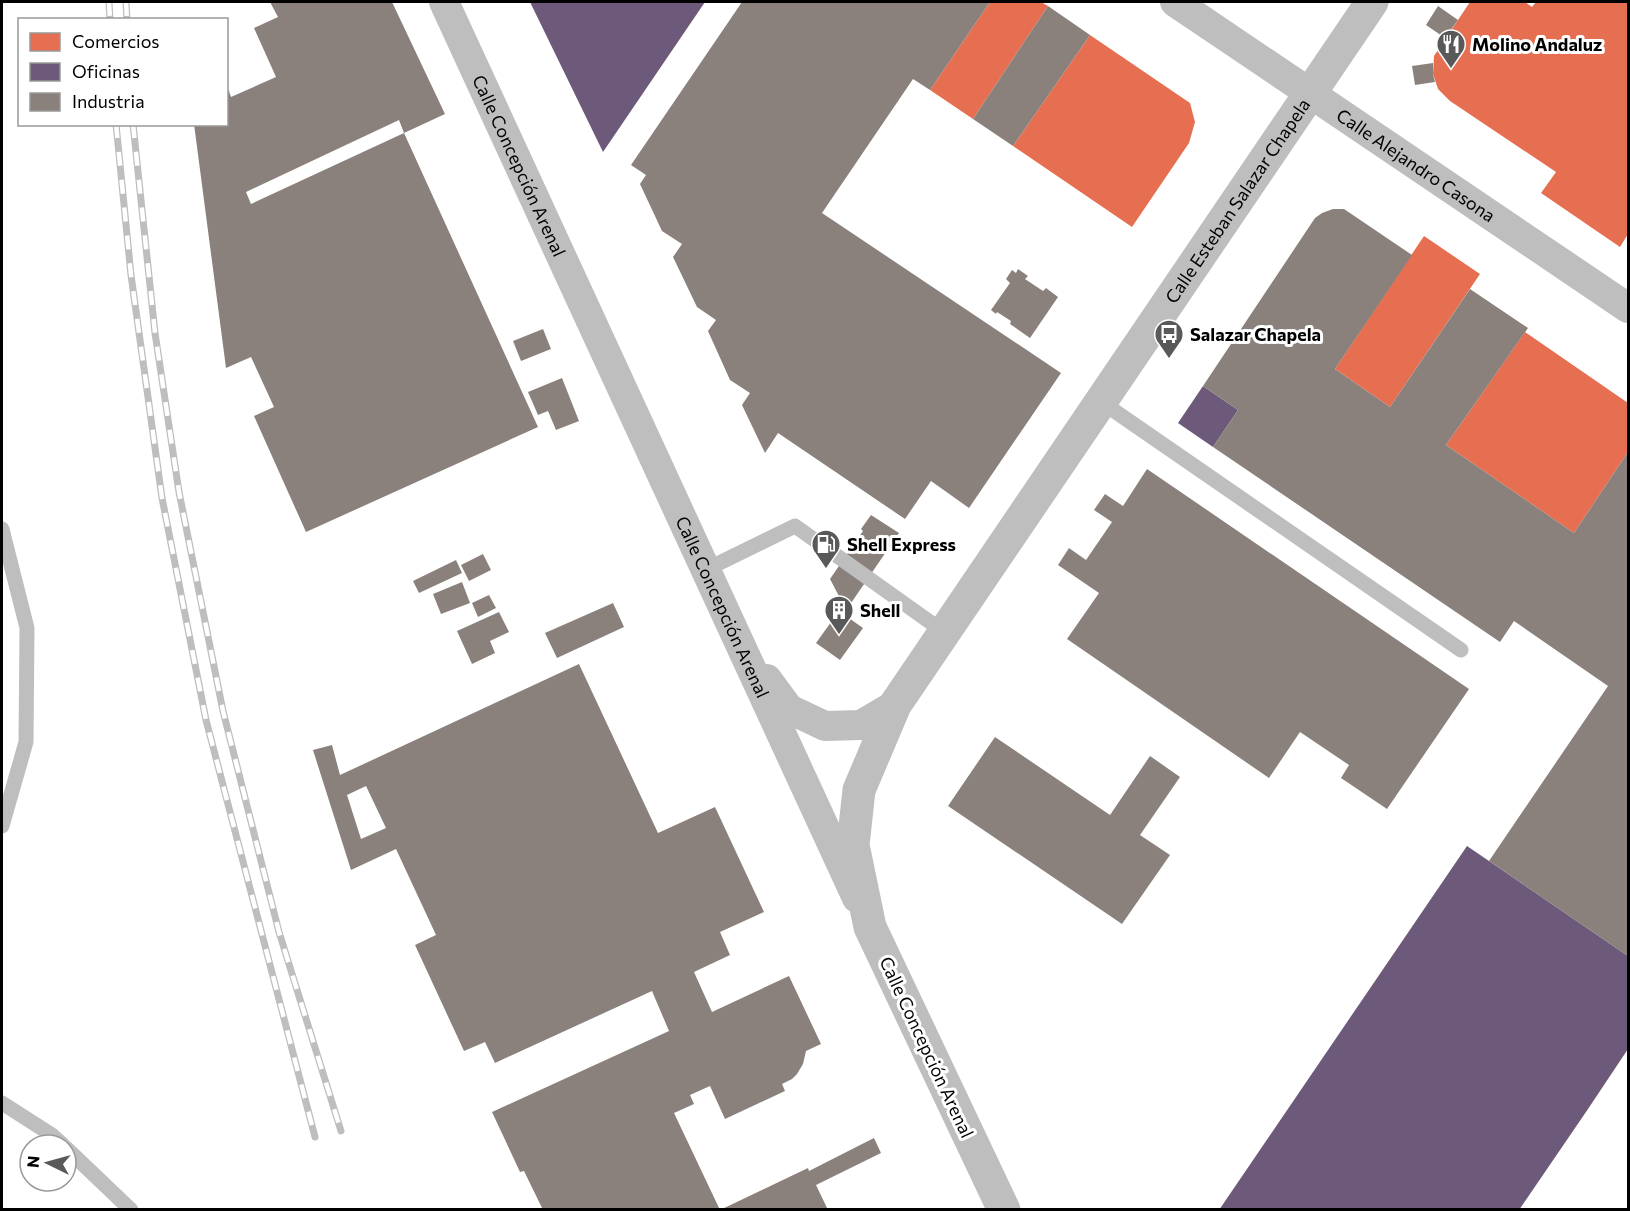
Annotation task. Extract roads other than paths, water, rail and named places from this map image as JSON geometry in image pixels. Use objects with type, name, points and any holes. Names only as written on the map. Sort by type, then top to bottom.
[{"type":"street","name":"Calle Concepción Arenal","points":[[444,2],[870,927],[1004,1209]]},
{"type":"street","name":"Calle Alejandro Casona","points":[[1175,2],[1629,309]]},
{"type":"street","name":"Calle Esteban Salazar Chapela","points":[[870,927],[853,845],[859,790],[895,705],[1372,2]]},
{"type":"street","name":"Calle Esteban Salazar Chapela","points":[[735,636],[789,709],[825,726],[861,725],[895,705]]},
{"type":"lane","points":[[1100,401],[1461,650]]},
{"type":"lane","points":[[705,570],[795,526],[944,632]]},
{"type":"lane","points":[[2,529],[27,627],[27,639],[26,742],[2,826]]},
{"type":"lane","points":[[2,1103],[49,1133]]},
{"type":"lane","points":[[78,1159],[131,1209]]},
{"type":"railway","points":[[109,2],[110,18]]},
{"type":"railway","points":[[126,2],[127,18]]},
{"type":"railway","points":[[116,126],[131,275],[162,498],[206,720],[315,1137]]},
{"type":"railway","points":[[133,126],[155,333],[179,492],[223,711],[279,932],[341,1131]]},
{"type":"place","name":"Molino Andaluz","points":[[1451,70]]},
{"type":"place","name":"Salazar Chapela","points":[[1169,360]]},
{"type":"place","name":"Shell Express","points":[[826,570]]},
{"type":"place","name":"Shell","points":[[839,636]]}]
